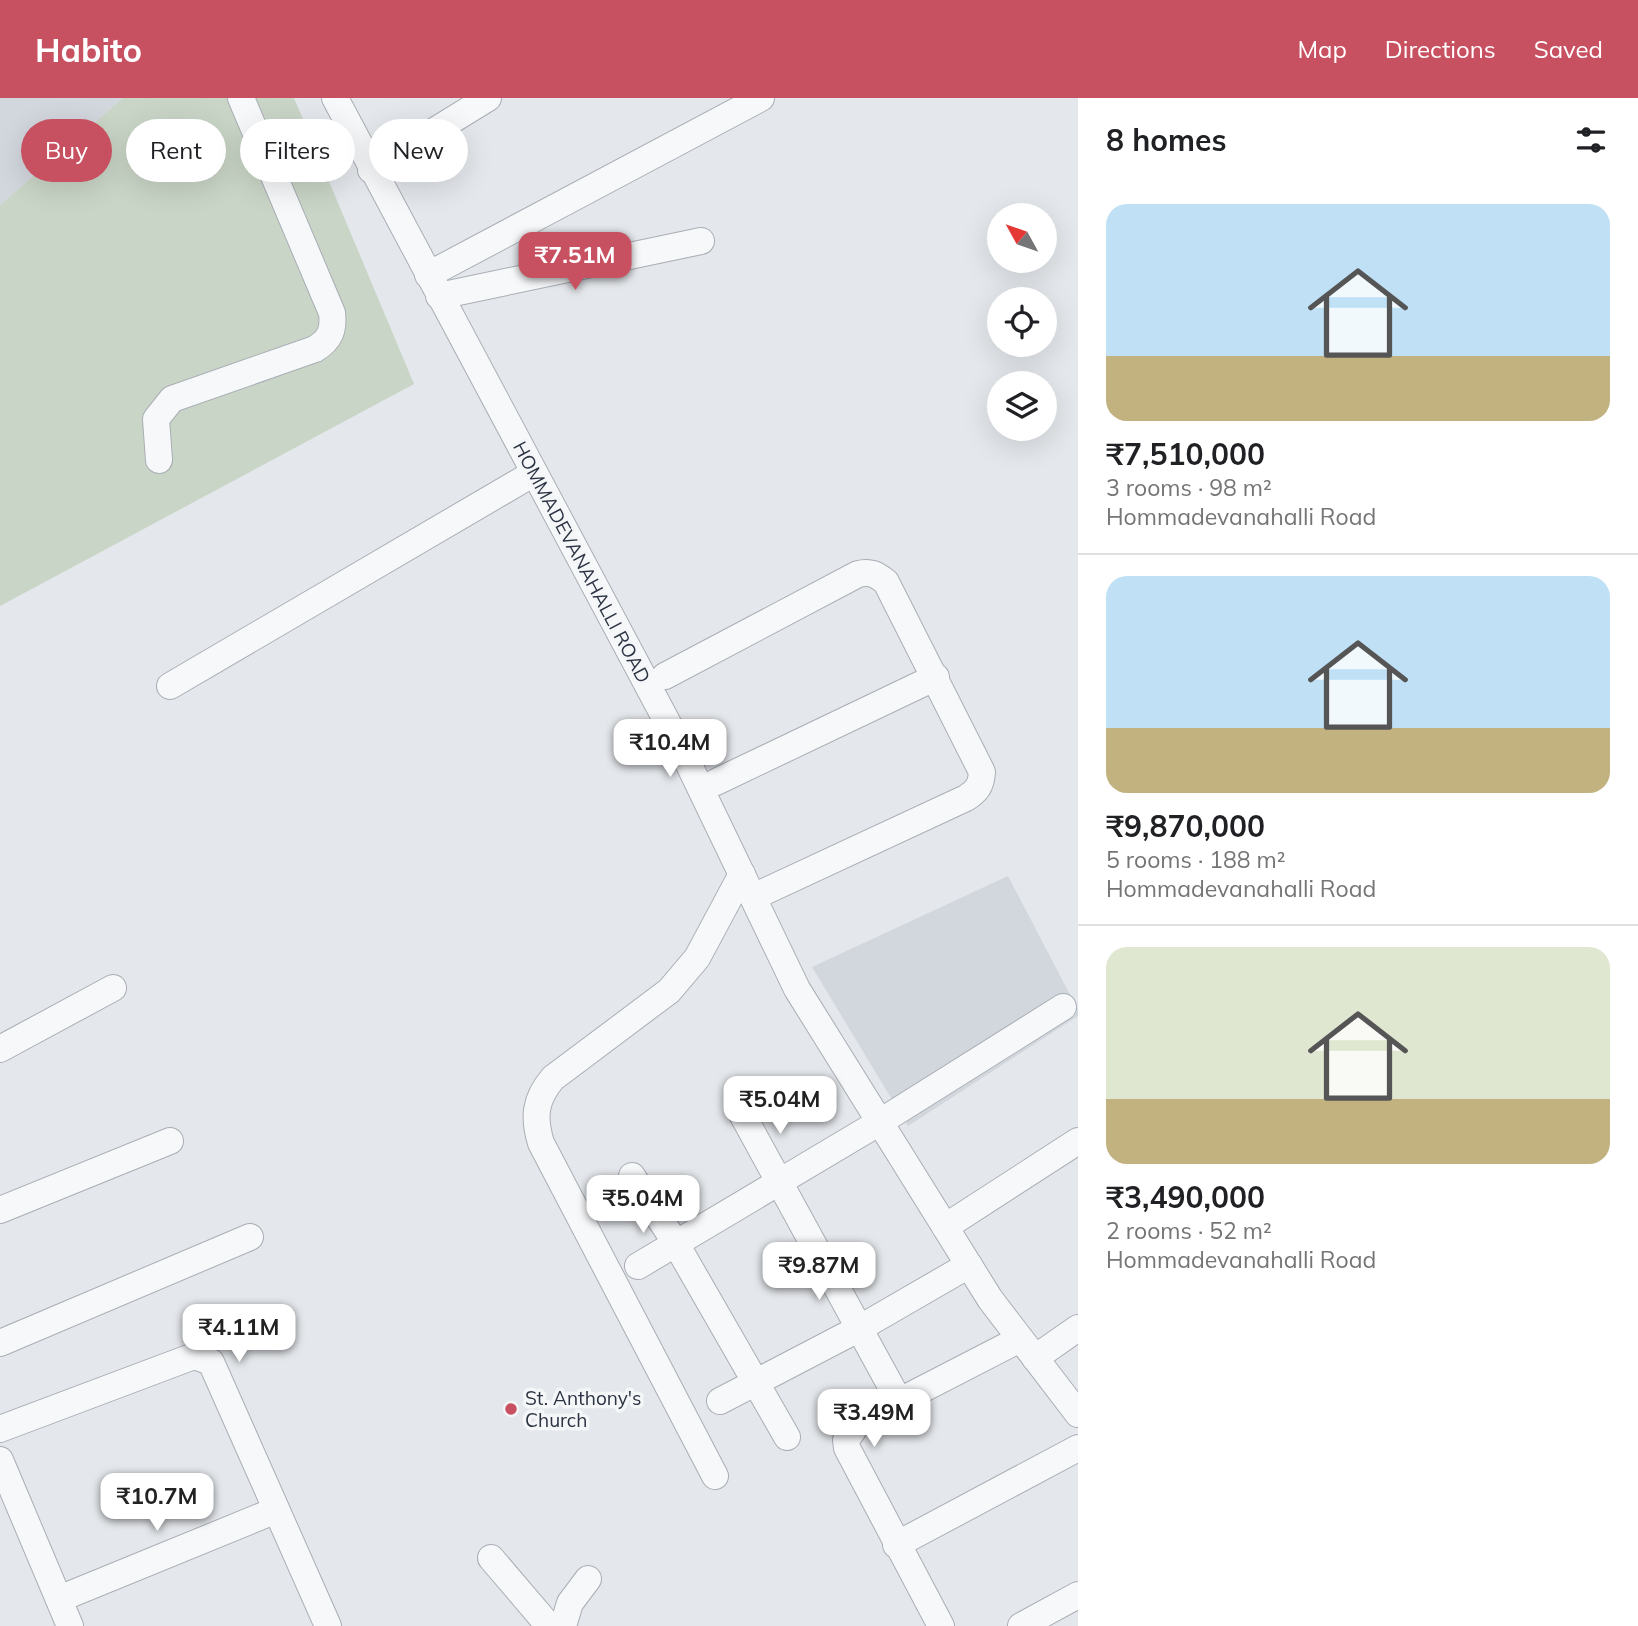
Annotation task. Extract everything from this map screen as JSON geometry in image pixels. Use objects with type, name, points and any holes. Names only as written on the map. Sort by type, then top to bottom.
[{"type":"street","points":[[159,460],[156,419],[172,399],[314,349],[330,335],[333,324],[332,313],[241,98]]},
{"type":"street","name":"HOMMADEVANAHALLI ROAD","points":[[335,98],[369,166]]},
{"type":"street","points":[[454,119],[488,98]]},
{"type":"street","points":[[433,285],[761,98]]},
{"type":"street","name":"HOMMADEVANAHALLI ROAD","points":[[377,182],[680,746],[797,989],[969,1265],[1078,1414]]},
{"type":"street","points":[[433,285],[701,242]]},
{"type":"street","points":[[170,686],[534,473]]},
{"type":"street","points":[[665,676],[867,572],[886,582],[982,772],[976,792],[748,886],[686,975],[553,1078],[543,1090],[535,1108],[541,1143],[715,1476]]},
{"type":"street","points":[[716,782],[936,677]]},
{"type":"street","points":[[0,1049],[113,988]]},
{"type":"street","points":[[638,1266],[674,1242],[880,1122],[1063,1007]]},
{"type":"street","points":[[741,1112],[899,1401]]},
{"type":"street","points":[[0,1210],[170,1141]]},
{"type":"street","points":[[945,1227],[1078,1141]]},
{"type":"street","points":[[632,1176],[674,1242],[787,1437]]},
{"type":"street","points":[[0,1343],[250,1237]]},
{"type":"street","points":[[720,1401],[860,1328],[969,1265]]},
{"type":"street","points":[[941,1626],[895,1545],[847,1448],[846,1440],[859,1422],[899,1401],[1078,1328]]},
{"type":"street","points":[[0,1429],[194,1356],[202,1357],[216,1370],[274,1511],[328,1626]]},
{"type":"street","points":[[895,1545],[1078,1448]]},
{"type":"street","points":[[0,1460],[70,1626]]},
{"type":"street","points":[[59,1599],[274,1511]]},
{"type":"street","points":[[491,1558],[549,1626]]},
{"type":"street","points":[[563,1626],[570,1603],[588,1579]]},
{"type":"street","points":[[1021,1626],[1078,1595]]},
{"type":"shaded area","points":[[0,98],[123,98],[99,119],[21,119],[21,182],[26,182],[0,205]]},
{"type":"shaded area","points":[[1008,876],[1078,1010],[1078,1016],[908,1126],[812,967]]},
{"type":"green space","points":[[123,98],[294,98],[303,119],[240,119],[240,182],[329,182],[414,384],[0,606],[0,205],[26,182],[112,182],[112,119],[99,119]]},
{"type":"place","name":"St. Anthony's Church","points":[[511,1409]]}]
